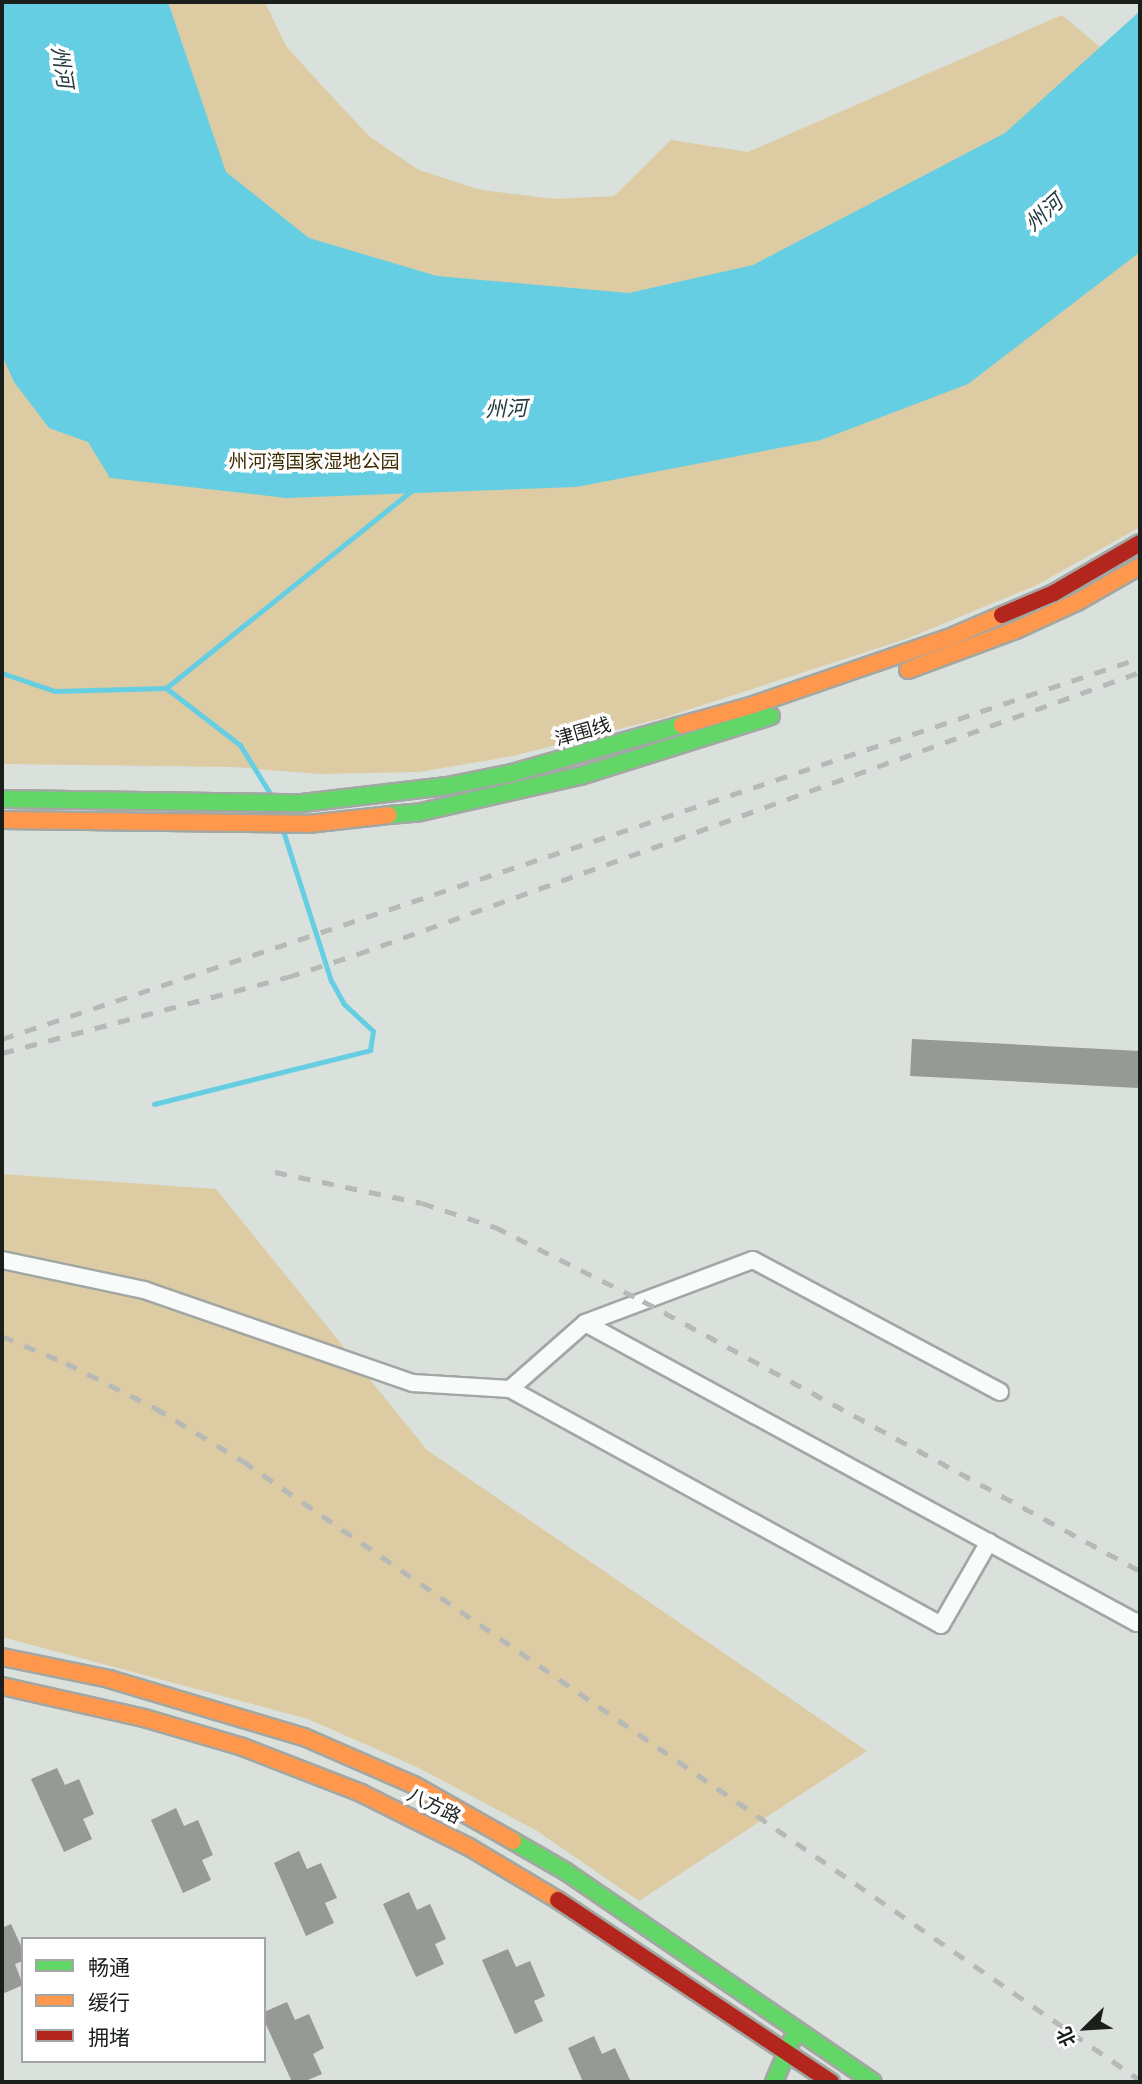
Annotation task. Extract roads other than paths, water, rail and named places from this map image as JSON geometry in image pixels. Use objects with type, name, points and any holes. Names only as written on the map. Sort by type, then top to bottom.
[{"type":"main road","name":"津围线","points":[[2,799],[302,803],[447,786],[512,773],[750,706],[948,638],[1054,593],[1140,543]]},
{"type":"main road","points":[[893,675],[1028,624],[1077,602],[1140,566]]},
{"type":"main road","points":[[2,820],[308,824],[421,812],[485,800],[580,776],[794,709]]},
{"type":"main road","name":"八方路","points":[[2,1657],[109,1679],[211,1707],[304,1737],[414,1785],[565,1871],[873,2082]]},
{"type":"main road","name":"八方路","points":[[2,1686],[144,1717],[204,1735],[361,1793],[469,1847],[571,1907],[831,2082]]},
{"type":"main road","points":[[774,2082],[797,2032]]},
{"type":"main road","points":[[794,2082],[813,2042]]},
{"type":"street","points":[[2,1260],[144,1290],[413,1383],[510,1389],[941,1625],[989,1542]]},
{"type":"street","points":[[510,1389],[585,1323],[753,1260],[1000,1392]]},
{"type":"street","points":[[585,1323],[1137,1623],[1140,1621]]},
{"type":"water","name":"州河","points":[[2,2],[168,2],[226,172],[309,238],[437,276],[629,293],[753,265],[1005,133],[1140,11],[1140,252],[968,384],[821,440],[576,487],[286,498],[110,478],[88,442],[49,428],[14,382],[2,355]]},
{"type":"waterway","points":[[2,673],[55,691],[166,688],[412,490]]},
{"type":"waterway","points":[[166,688],[240,745],[271,795]]},
{"type":"waterway","points":[[154,1104],[370,1050],[373,1031],[344,1004],[331,981],[283,831]]},
{"type":"railway","points":[[2,1039],[1140,658]]},
{"type":"railway","points":[[2,1053],[288,977],[358,954],[1140,672]]},
{"type":"railway","points":[[275,1172],[422,1203],[495,1227],[643,1301],[1140,1571]]},
{"type":"railway","points":[[2,1336],[66,1363],[155,1408],[243,1461],[1140,2080]]},
{"type":"park label","name":"州河湾国家湿地公园","points":[[314,462]]}]
